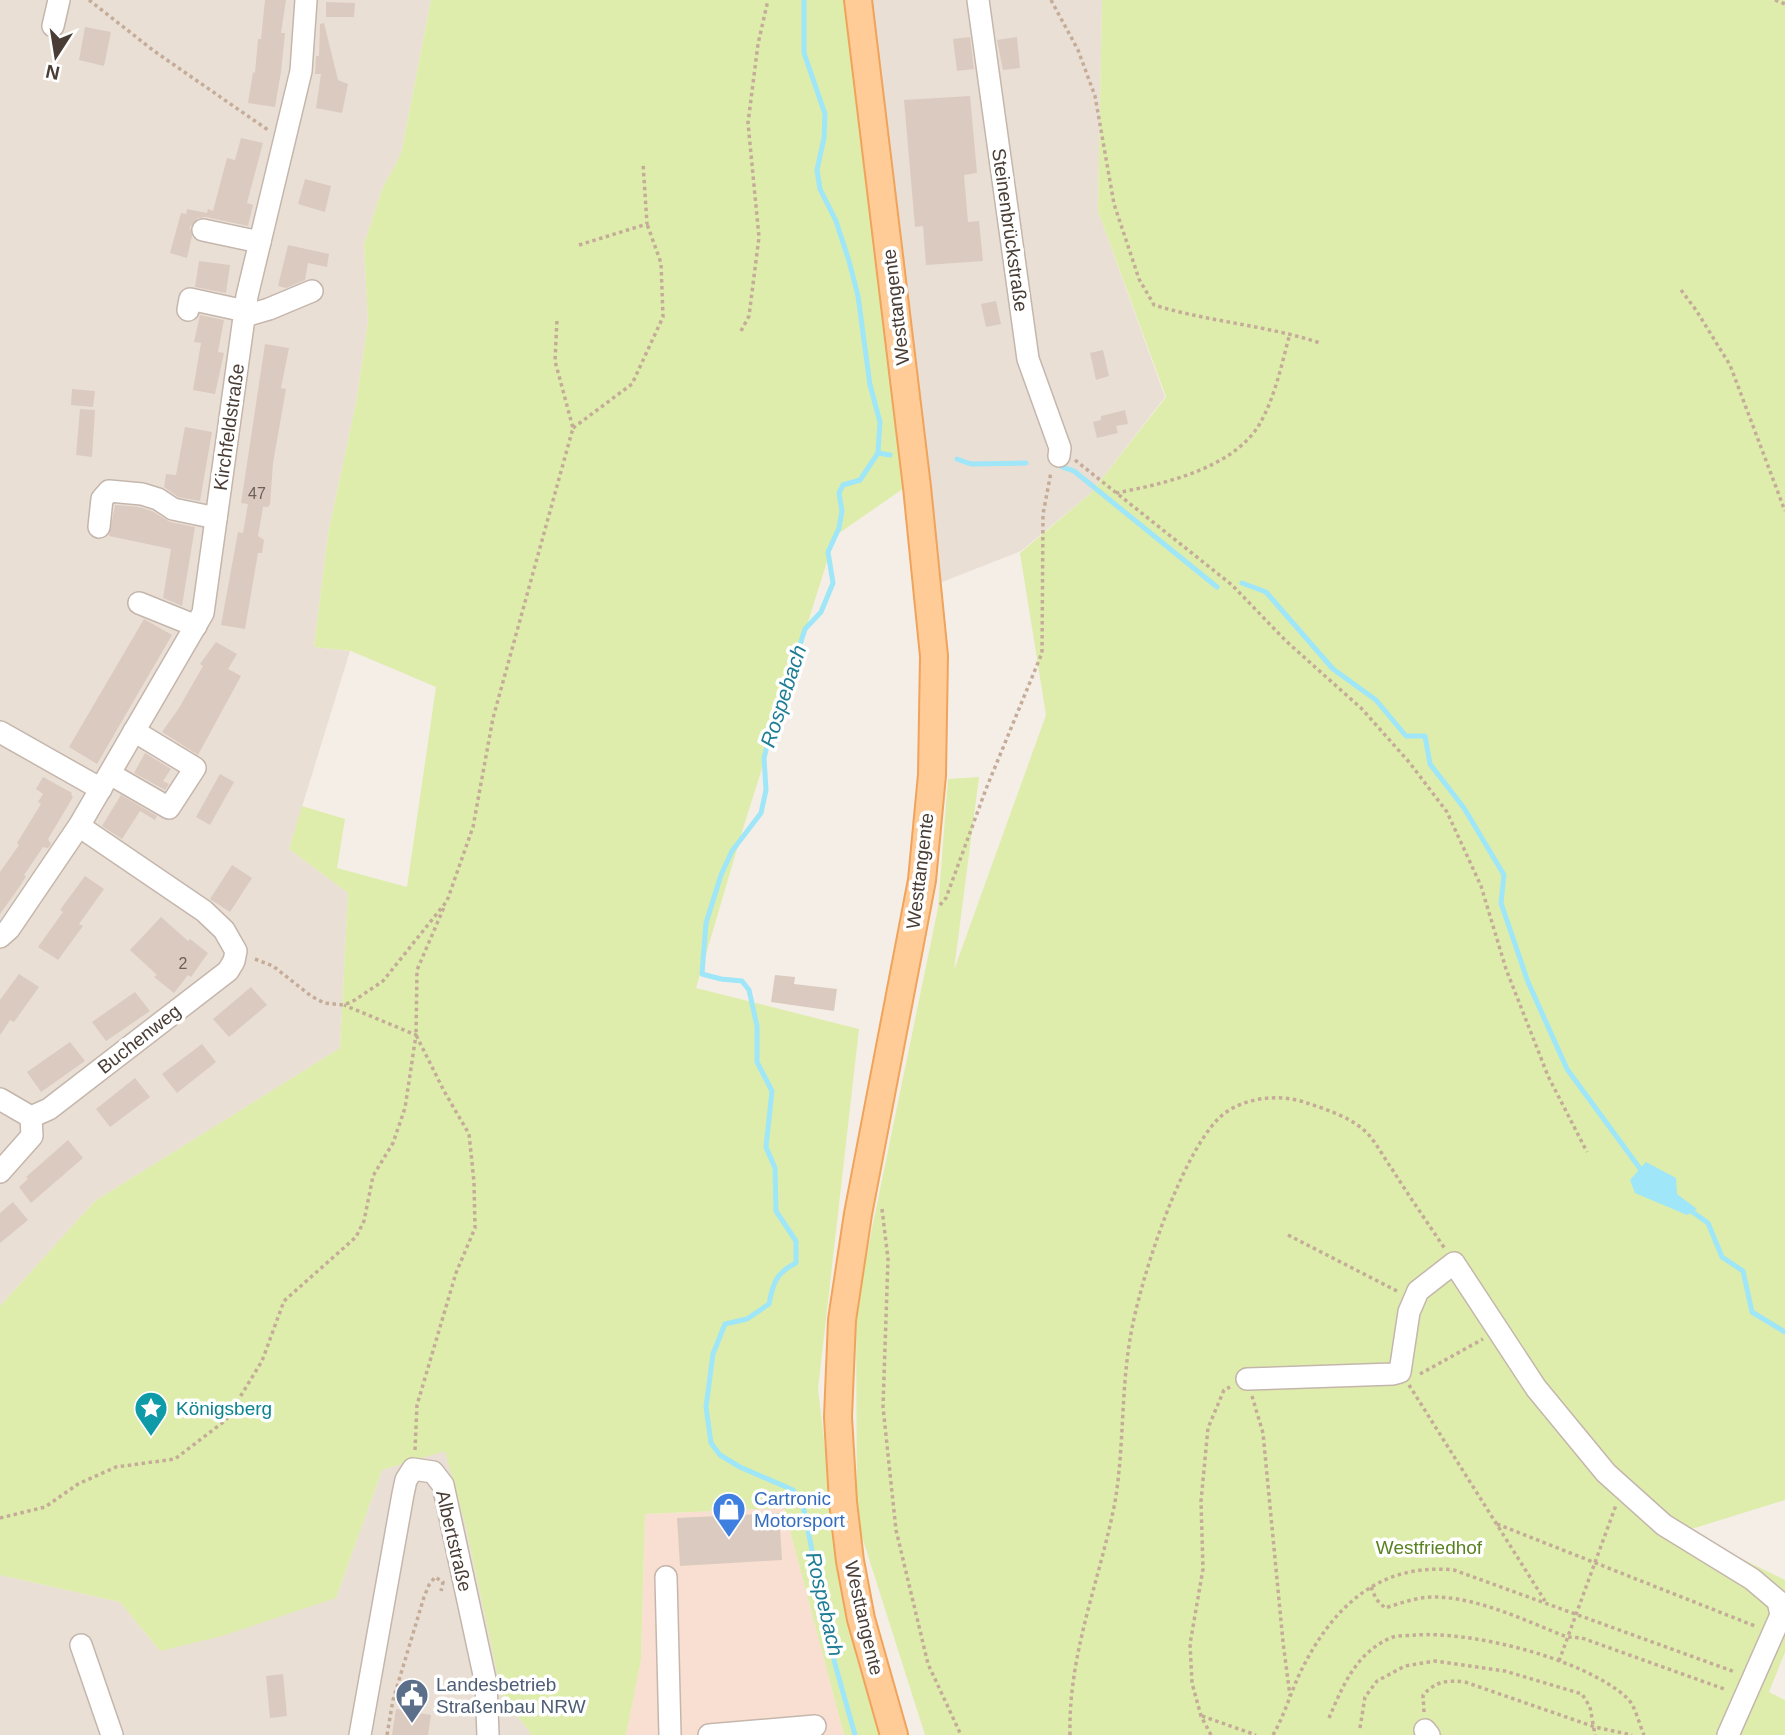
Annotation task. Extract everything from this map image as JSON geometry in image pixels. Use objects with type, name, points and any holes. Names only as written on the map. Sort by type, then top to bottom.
[{"type":"main road","name":"Westtangente","points":[[858,0],[934,656],[932,775],[918,905],[856,1227],[842,1320],[838,1417],[850,1561],[864,1631],[894,1735]]},
{"type":"street","points":[[53,26],[59,0]]},
{"type":"street","name":"Kirchfeldstraße","points":[[0,937],[9,929],[79,827],[203,613],[245,313],[301,71],[306,0]]},
{"type":"street","name":"Steinenbrückstraße","points":[[978,0],[1028,359],[1060,452]]},
{"type":"street","points":[[203,230],[260,242]]},
{"type":"street","points":[[188,310],[190,299],[245,313],[269,309],[312,291]]},
{"type":"street","points":[[99,527],[102,499],[109,491],[142,494],[158,499],[173,509],[216,518]]},
{"type":"street","points":[[139,603],[196,626]]},
{"type":"street","points":[[0,732],[169,808],[195,768],[134,731]]},
{"type":"street","points":[[79,827],[204,911],[224,930],[236,951]]},
{"type":"street","name":"Buchenweg","points":[[31,1117],[49,1109],[228,971],[236,951]]},
{"type":"street","points":[[0,1099],[31,1117],[32,1136],[0,1172]]},
{"type":"street","points":[[1247,1379],[1401,1372],[1409,1312],[1418,1291],[1454,1263],[1536,1388],[1606,1473],[1664,1525],[1752,1579],[1778,1601],[1781,1615],[1728,1735]]},
{"type":"street","name":"Albertstraße","points":[[360,1735],[402,1494],[413,1469],[433,1472],[443,1485],[486,1685],[488,1735]]},
{"type":"street","points":[[666,1577],[670,1735]]},
{"type":"street","points":[[81,1645],[112,1735]]},
{"type":"street","points":[[709,1735],[815,1726]]},
{"type":"path","points":[[89,0],[154,51],[284,141]]},
{"type":"path","points":[[741,331],[749,316],[760,237],[748,123],[758,44],[768,0]]},
{"type":"path","points":[[1051,0],[1078,50],[1095,96],[1114,204],[1139,279],[1154,305],[1190,316],[1290,333],[1320,343]]},
{"type":"path","points":[[1775,0],[1785,4]]},
{"type":"path","points":[[573,428],[632,384],[663,317],[661,263],[647,225],[643,163]]},
{"type":"path","points":[[579,244],[647,225]]},
{"type":"path","points":[[1681,290],[1730,365],[1785,511]]},
{"type":"path","points":[[0,1518],[45,1507],[78,1484],[116,1467],[175,1459],[226,1420],[262,1361],[284,1301],[356,1237],[364,1221],[373,1176],[393,1143],[405,1108],[416,1035],[417,970],[447,901],[473,827],[493,718],[573,428],[555,361],[557,320]]},
{"type":"path","points":[[1116,493],[1170,482],[1211,464],[1240,447],[1259,425],[1278,380],[1290,333]]},
{"type":"path","points":[[918,905],[937,908],[946,898],[986,789],[1042,653],[1043,514],[1051,471],[1060,452],[1232,585],[1286,641],[1362,709],[1409,762],[1447,812],[1481,886],[1506,969],[1548,1076],[1587,1152]]},
{"type":"path","points":[[344,1005],[383,981],[447,901]]},
{"type":"path","points":[[236,951],[273,966],[324,1003],[344,1005],[416,1035],[443,1091],[468,1134],[474,1182],[475,1228],[456,1273],[418,1405],[413,1469]]},
{"type":"path","points":[[1070,1735],[1069,1707],[1077,1649],[1115,1502],[1121,1456],[1123,1398],[1138,1298],[1176,1192],[1196,1151],[1219,1119],[1233,1108],[1264,1097],[1300,1101],[1338,1114],[1367,1133],[1454,1263]]},
{"type":"path","points":[[882,1207],[888,1259],[883,1406],[896,1530],[928,1664],[961,1735]]},
{"type":"path","points":[[1289,1235],[1414,1300]]},
{"type":"path","points":[[1401,1372],[1419,1375],[1498,1330]]},
{"type":"path","points":[[1401,1372],[1546,1602]]},
{"type":"path","points":[[1212,1735],[1201,1716],[1192,1683],[1190,1644],[1203,1569],[1201,1501],[1208,1427],[1224,1390],[1247,1379],[1263,1433],[1290,1696]]},
{"type":"path","points":[[1559,1661],[1622,1488]]},
{"type":"path","points":[[1497,1524],[1774,1633]]},
{"type":"path","points":[[1273,1735],[1299,1675],[1326,1630],[1349,1601],[1371,1587],[1409,1572],[1440,1568],[1454,1570],[1546,1602],[1750,1688]]},
{"type":"path","points":[[387,1735],[393,1700],[424,1597],[435,1577],[443,1582],[441,1591]]},
{"type":"path","points":[[1371,1587],[1376,1599],[1385,1608],[1412,1600],[1436,1597],[1480,1604],[1567,1637],[1582,1638],[1750,1688]]},
{"type":"path","points":[[1329,1718],[1345,1679],[1359,1661],[1395,1637],[1436,1634],[1484,1641],[1589,1672],[1628,1698],[1644,1735]]},
{"type":"path","points":[[1360,1728],[1365,1697],[1377,1681],[1405,1667],[1435,1661],[1505,1671],[1582,1694],[1590,1707],[1595,1735]]},
{"type":"path","points":[[1427,1732],[1423,1695],[1446,1680],[1465,1682],[1595,1727],[1632,1735]]},
{"type":"path","points":[[1201,1716],[1256,1735]]},
{"type":"shaded area","points":[[0,0],[431,0],[401,154],[383,187],[364,244],[368,321],[357,398],[328,534],[314,647],[350,651],[289,849],[348,893],[340,1048],[95,1201],[0,1306]]},
{"type":"shaded area","points":[[864,0],[1102,0],[1098,211],[1165,397],[1090,494],[1021,551],[937,584]]},
{"type":"shaded area","points":[[446,1450],[466,1527],[502,1696],[532,1735],[0,1735],[0,1575],[120,1602],[160,1651],[336,1598],[382,1470]]},
{"type":"shaded area","points":[[784,1508],[844,1735],[626,1735],[641,1660],[645,1514]]},
{"type":"green space","points":[[431,0],[851,0],[907,486],[835,536],[696,988],[859,1029],[818,1389],[837,1548],[856,1657],[880,1735],[844,1735],[784,1508],[645,1514],[641,1660],[626,1735],[532,1735],[502,1696],[466,1527],[445,1451],[382,1470],[336,1598],[222,1636],[160,1651],[120,1602],[0,1575],[0,1306],[95,1201],[340,1048],[348,893],[289,849],[302,806],[345,819],[337,868],[407,887],[436,687],[351,651],[314,647],[328,534],[357,398],[368,321],[364,244],[383,187],[401,154]]},
{"type":"green space","name":"Westfriedhof","points":[[1102,0],[1785,0],[1785,1500],[1685,1531],[1785,1580],[1785,1652],[1769,1692],[1785,1700],[1785,1735],[925,1735],[857,1521],[856,1306],[938,908],[948,779],[979,777],[954,970],[1046,715],[1020,553],[1090,494],[1166,397],[1098,211]]},
{"type":"water","points":[[1646,1162],[1676,1178],[1677,1194],[1697,1209],[1687,1215],[1635,1193],[1630,1180]]},
{"type":"building","points":[[265,0],[286,0],[281,33],[285,33],[281,72],[275,107],[248,103],[253,72],[255,73],[258,39],[261,39]]},
{"type":"building","points":[[326,2],[355,3],[354,17],[326,17]]},
{"type":"building","points":[[324,23],[338,80],[348,84],[342,113],[316,108],[321,74],[315,74],[316,56],[319,56],[320,24]]},
{"type":"building","points":[[85,27],[111,32],[104,66],[79,60]]},
{"type":"building","points":[[970,37],[974,69],[957,71],[953,39]]},
{"type":"building","points":[[1017,37],[1020,68],[1003,70],[997,40]]},
{"type":"building","points":[[970,96],[977,173],[964,175],[968,222],[979,221],[983,261],[926,265],[923,226],[915,227],[904,100]]},
{"type":"building","points":[[241,138],[263,143],[247,203],[253,205],[248,226],[206,217],[198,218],[190,227],[192,236],[187,258],[170,253],[181,213],[186,214],[187,209],[207,213],[208,209],[213,211],[227,158],[235,160]]},
{"type":"building","points":[[305,179],[331,186],[325,212],[298,204]]},
{"type":"building","points":[[288,245],[329,254],[327,267],[308,263],[305,280],[286,288],[278,286]]},
{"type":"building","points":[[199,261],[230,265],[226,293],[195,287]]},
{"type":"building","points":[[996,301],[1001,324],[986,327],[981,304]]},
{"type":"building","points":[[200,315],[224,320],[218,352],[224,353],[215,394],[193,390],[201,343],[194,342]]},
{"type":"building","points":[[265,344],[289,348],[281,388],[286,389],[273,463],[270,504],[263,507],[258,536],[264,540],[262,553],[258,553],[245,629],[221,625],[238,532],[243,533],[248,504],[241,503]]},
{"type":"building","points":[[1103,350],[1109,376],[1096,380],[1090,353]]},
{"type":"building","points":[[72,389],[95,391],[93,407],[71,405]]},
{"type":"building","points":[[80,409],[95,410],[92,457],[76,455]]},
{"type":"building","points":[[1125,410],[1128,424],[1116,426],[1118,433],[1097,438],[1093,422],[1101,420],[1101,416]]},
{"type":"building","points":[[185,427],[212,432],[200,501],[178,497],[164,487],[166,474],[176,475]]},
{"type":"building","points":[[115,505],[139,507],[170,522],[195,527],[182,606],[163,598],[171,549],[109,536]]},
{"type":"building","points":[[144,619],[172,635],[97,764],[69,747]]},
{"type":"building","points":[[216,642],[237,654],[228,669],[241,676],[198,755],[162,732],[203,666],[200,664]]},
{"type":"building","points":[[145,753],[171,769],[163,781],[169,784],[165,790],[134,773]]},
{"type":"building","points":[[220,774],[234,782],[210,825],[196,817]]},
{"type":"building","points":[[43,777],[72,793],[73,797],[48,839],[51,844],[48,848],[43,847],[0,914],[0,872],[19,845],[17,843],[41,804],[38,802],[43,794],[36,789]]},
{"type":"building","points":[[121,795],[157,816],[155,820],[140,811],[122,839],[102,826]]},
{"type":"building","points":[[232,865],[252,878],[230,912],[210,899]]},
{"type":"building","points":[[85,876],[104,889],[79,924],[83,926],[58,960],[38,947]]},
{"type":"building","points":[[161,917],[188,941],[190,939],[208,953],[191,977],[188,975],[174,993],[154,977],[157,975],[130,950]]},
{"type":"building","points":[[19,974],[39,987],[14,1022],[10,1020],[0,1035],[0,1000]]},
{"type":"building","points":[[775,975],[795,977],[794,984],[837,989],[834,1011],[771,1002]]},
{"type":"building","points":[[251,987],[267,1005],[229,1037],[213,1019]]},
{"type":"building","points":[[135,992],[150,1011],[106,1041],[92,1022]]},
{"type":"building","points":[[70,1042],[85,1061],[41,1092],[27,1072]]},
{"type":"building","points":[[202,1044],[216,1062],[177,1093],[162,1074]]},
{"type":"building","points":[[135,1078],[150,1097],[110,1127],[96,1109]]},
{"type":"building","points":[[68,1140],[83,1158],[31,1203],[19,1187],[28,1179],[26,1177]]},
{"type":"building","points":[[13,1202],[28,1220],[0,1243],[0,1213]]},
{"type":"building","name":"Cartronic Motorsport","points":[[779,1513],[782,1560],[680,1566],[677,1518]]},
{"type":"building","points":[[283,1674],[287,1716],[270,1718],[266,1676]]},
{"type":"building","name":"Landesbetrieb Straßenbau NRW","points":[[396,1709],[431,1715],[428,1735],[392,1735]]},
{"type":"waterway","name":"Rospebach","points":[[804,0],[804,53],[825,114],[824,138],[817,170],[820,189],[836,221],[858,296],[870,385],[880,422],[878,453],[860,480],[843,485],[839,493],[842,511],[839,528],[828,552],[833,583],[821,612],[805,629],[775,714],[764,758],[766,790],[761,813],[732,851],[721,875],[706,923],[702,974],[742,981],[749,990],[757,1026],[757,1062],[772,1091],[766,1147],[775,1168],[776,1211],[796,1241],[796,1263],[776,1279],[769,1304],[747,1319],[725,1324],[713,1354],[706,1407],[711,1443],[720,1455],[740,1467],[793,1490],[802,1501],[835,1664],[855,1735]]},
{"type":"waterway","points":[[878,453],[890,455]]},
{"type":"waterway","points":[[957,459],[971,464],[1026,463]]},
{"type":"waterway","points":[[1062,467],[1074,471],[1217,587]]},
{"type":"waterway","points":[[1242,583],[1266,592],[1333,669],[1376,700],[1406,736],[1425,736],[1430,764],[1464,808],[1504,875],[1501,903],[1528,982],[1567,1069],[1644,1174]]},
{"type":"waterway","points":[[1687,1208],[1708,1223],[1722,1257],[1743,1271],[1752,1312],[1785,1332]]},
{"type":"place","name":"Königsberg","points":[[151,1438]]},
{"type":"place","name":"Cartronic Motorsport","points":[[729,1539]]},
{"type":"place","name":"Landesbetrieb Straßenbau NRW","points":[[412,1725]]}]
